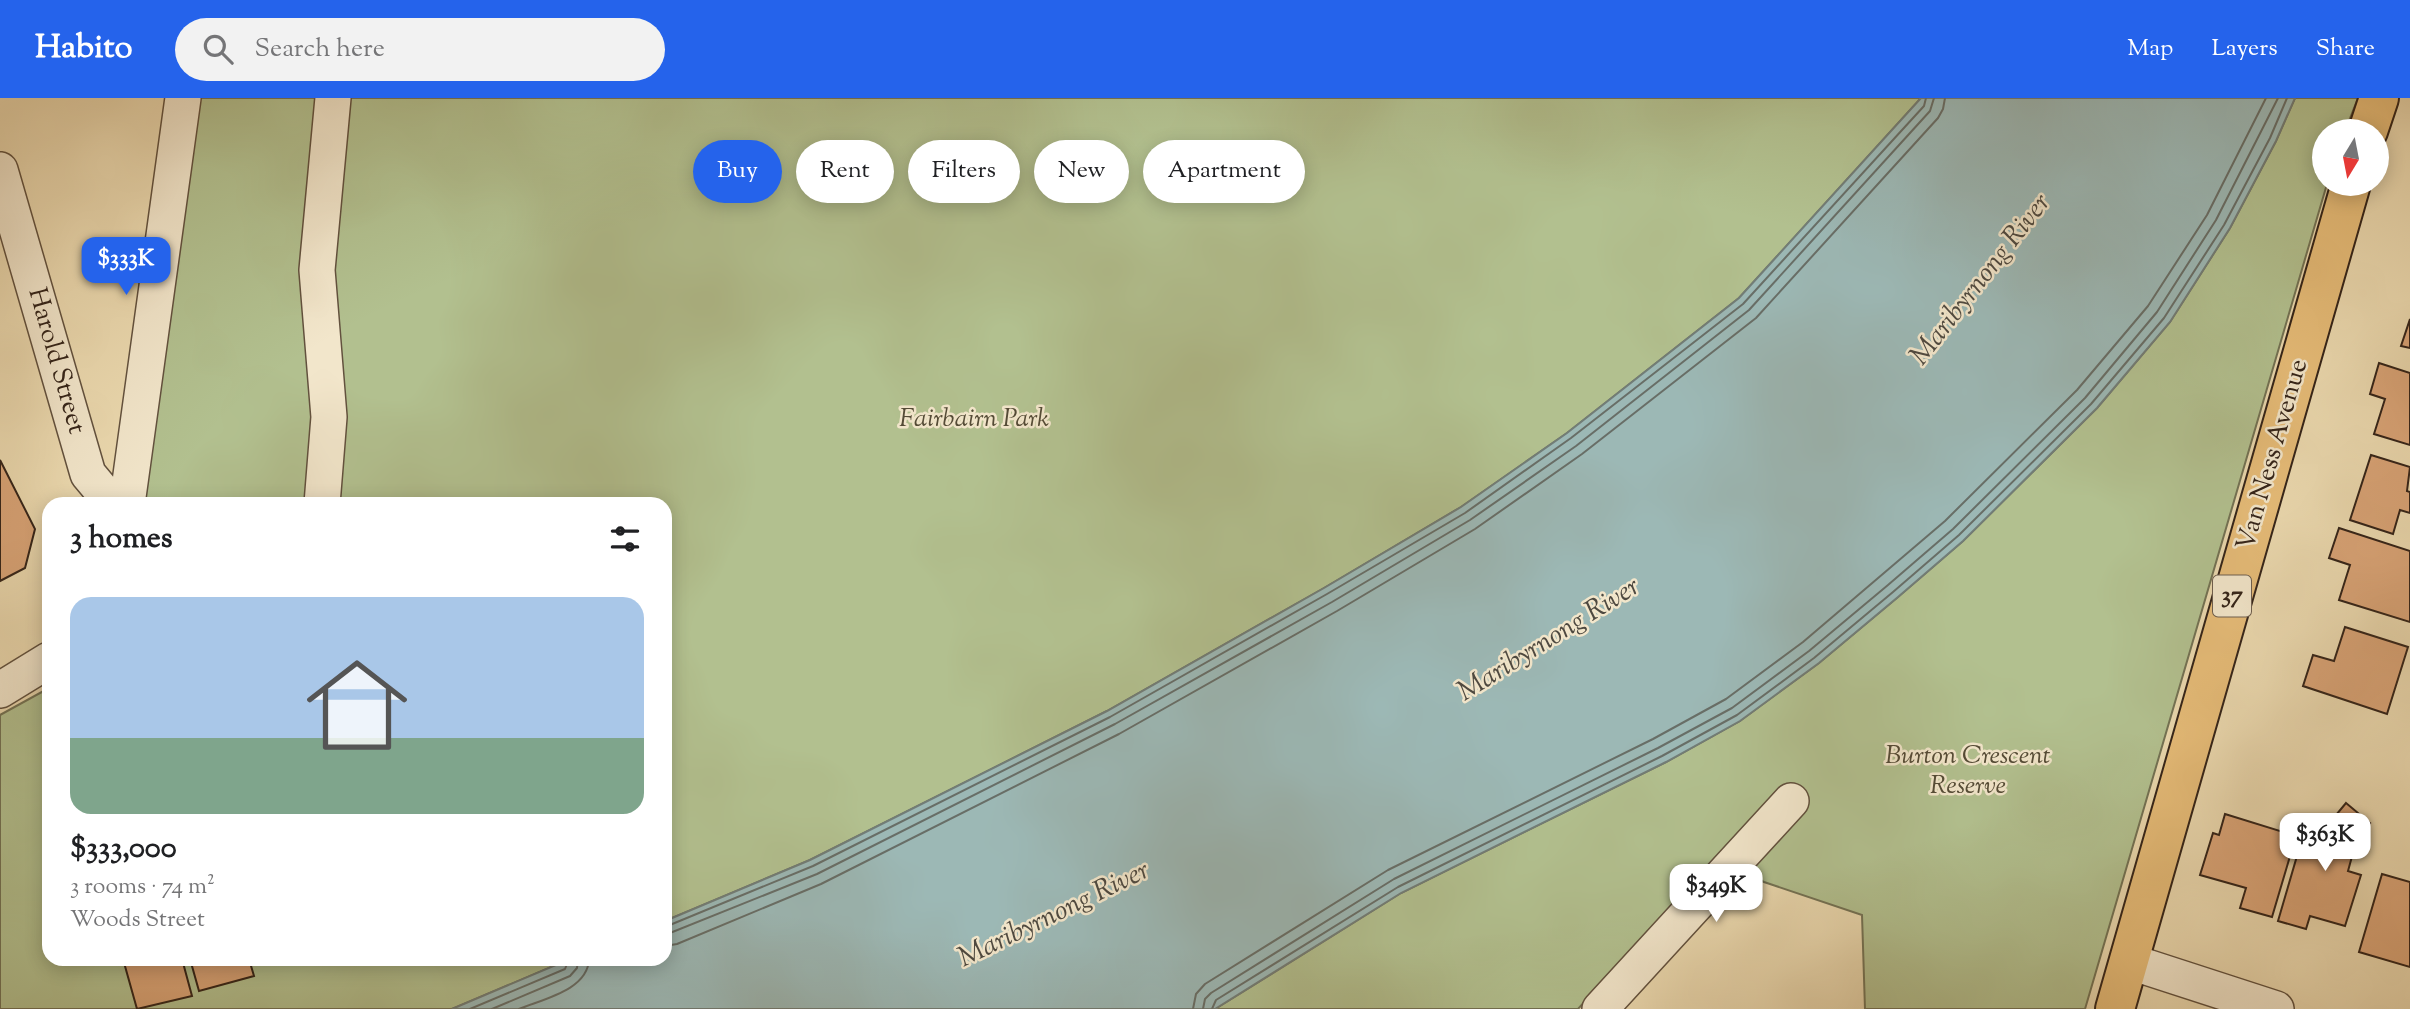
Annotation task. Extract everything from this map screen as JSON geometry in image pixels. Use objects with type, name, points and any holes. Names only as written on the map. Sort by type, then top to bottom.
[{"type":"main road","points":[[2372,119],[2379,98]]},
{"type":"main road","name":"Van Ness Avenue","points":[[2115,1009],[2348,196]]},
{"type":"street","points":[[128,497],[183,98]]},
{"type":"street","points":[[323,497],[329,416],[317,270],[333,98]]},
{"type":"street","name":"Harold Street","points":[[0,170],[88,474],[107,497]]},
{"type":"street","points":[[0,690],[42,664]]},
{"type":"street","points":[[1600,1009],[1791,801]]},
{"type":"street","points":[[2128,961],[2276,1009]]},
{"type":"green space","name":"Fairbairn Park","points":[[186,98],[1921,98],[1739,298],[1567,433],[1461,507],[1107,711],[810,860],[672,918],[672,497],[130,497]]},
{"type":"green space","name":"Burton Crescent Reserve","points":[[2295,98],[2358,98],[2350,119],[2312,119],[2312,196],[2323,196],[2085,1009],[1865,1009],[1862,915],[1764,882],[1715,858],[1578,1009],[1215,1009],[1401,893],[1666,762],[1740,721],[1819,663],[1963,541],[2097,408],[2170,322],[2230,228],[2276,141]]},
{"type":"green space","points":[[42,692],[42,966],[553,966],[452,1009],[0,1009],[0,715]]},
{"type":"water","name":"Maribyrnong River","points":[[1921,98],[2295,98],[2276,141],[2230,228],[2170,322],[2097,408],[1963,541],[1898,597],[1819,663],[1740,721],[1666,762],[1401,893],[1215,1009],[452,1009],[553,966],[672,966],[672,918],[810,860],[1107,711],[1324,588],[1461,507],[1567,433],[1739,298]]},
{"type":"building","points":[[2410,319],[2410,348],[2401,346]]},
{"type":"building","points":[[2379,363],[2410,373],[2410,445],[2374,434],[2385,399],[2370,394]]},
{"type":"building","points":[[2371,455],[2410,467],[2407,491],[2410,492],[2410,513],[2400,510],[2393,534],[2350,520]]},
{"type":"building","points":[[0,460],[35,529],[25,568],[0,581]]},
{"type":"building","points":[[2339,528],[2410,551],[2410,622],[2339,600],[2350,565],[2329,558]]},
{"type":"building","points":[[2345,627],[2408,647],[2387,714],[2303,686],[2313,655],[2334,661]]},
{"type":"building","points":[[2346,803],[2370,823],[2357,838],[2348,871],[2361,875],[2345,926],[2310,916],[2306,929],[2278,921],[2297,856],[2302,857],[2307,841],[2322,823],[2327,826]]},
{"type":"building","points":[[2225,814],[2296,836],[2272,917],[2240,908],[2246,888],[2200,875],[2213,833],[2219,835]]},
{"type":"building","points":[[2382,874],[2410,882],[2410,967],[2359,952]]},
{"type":"building","points":[[125,966],[184,966],[192,996],[137,1009]]},
{"type":"building","points":[[192,966],[251,966],[254,976],[199,991]]}]
